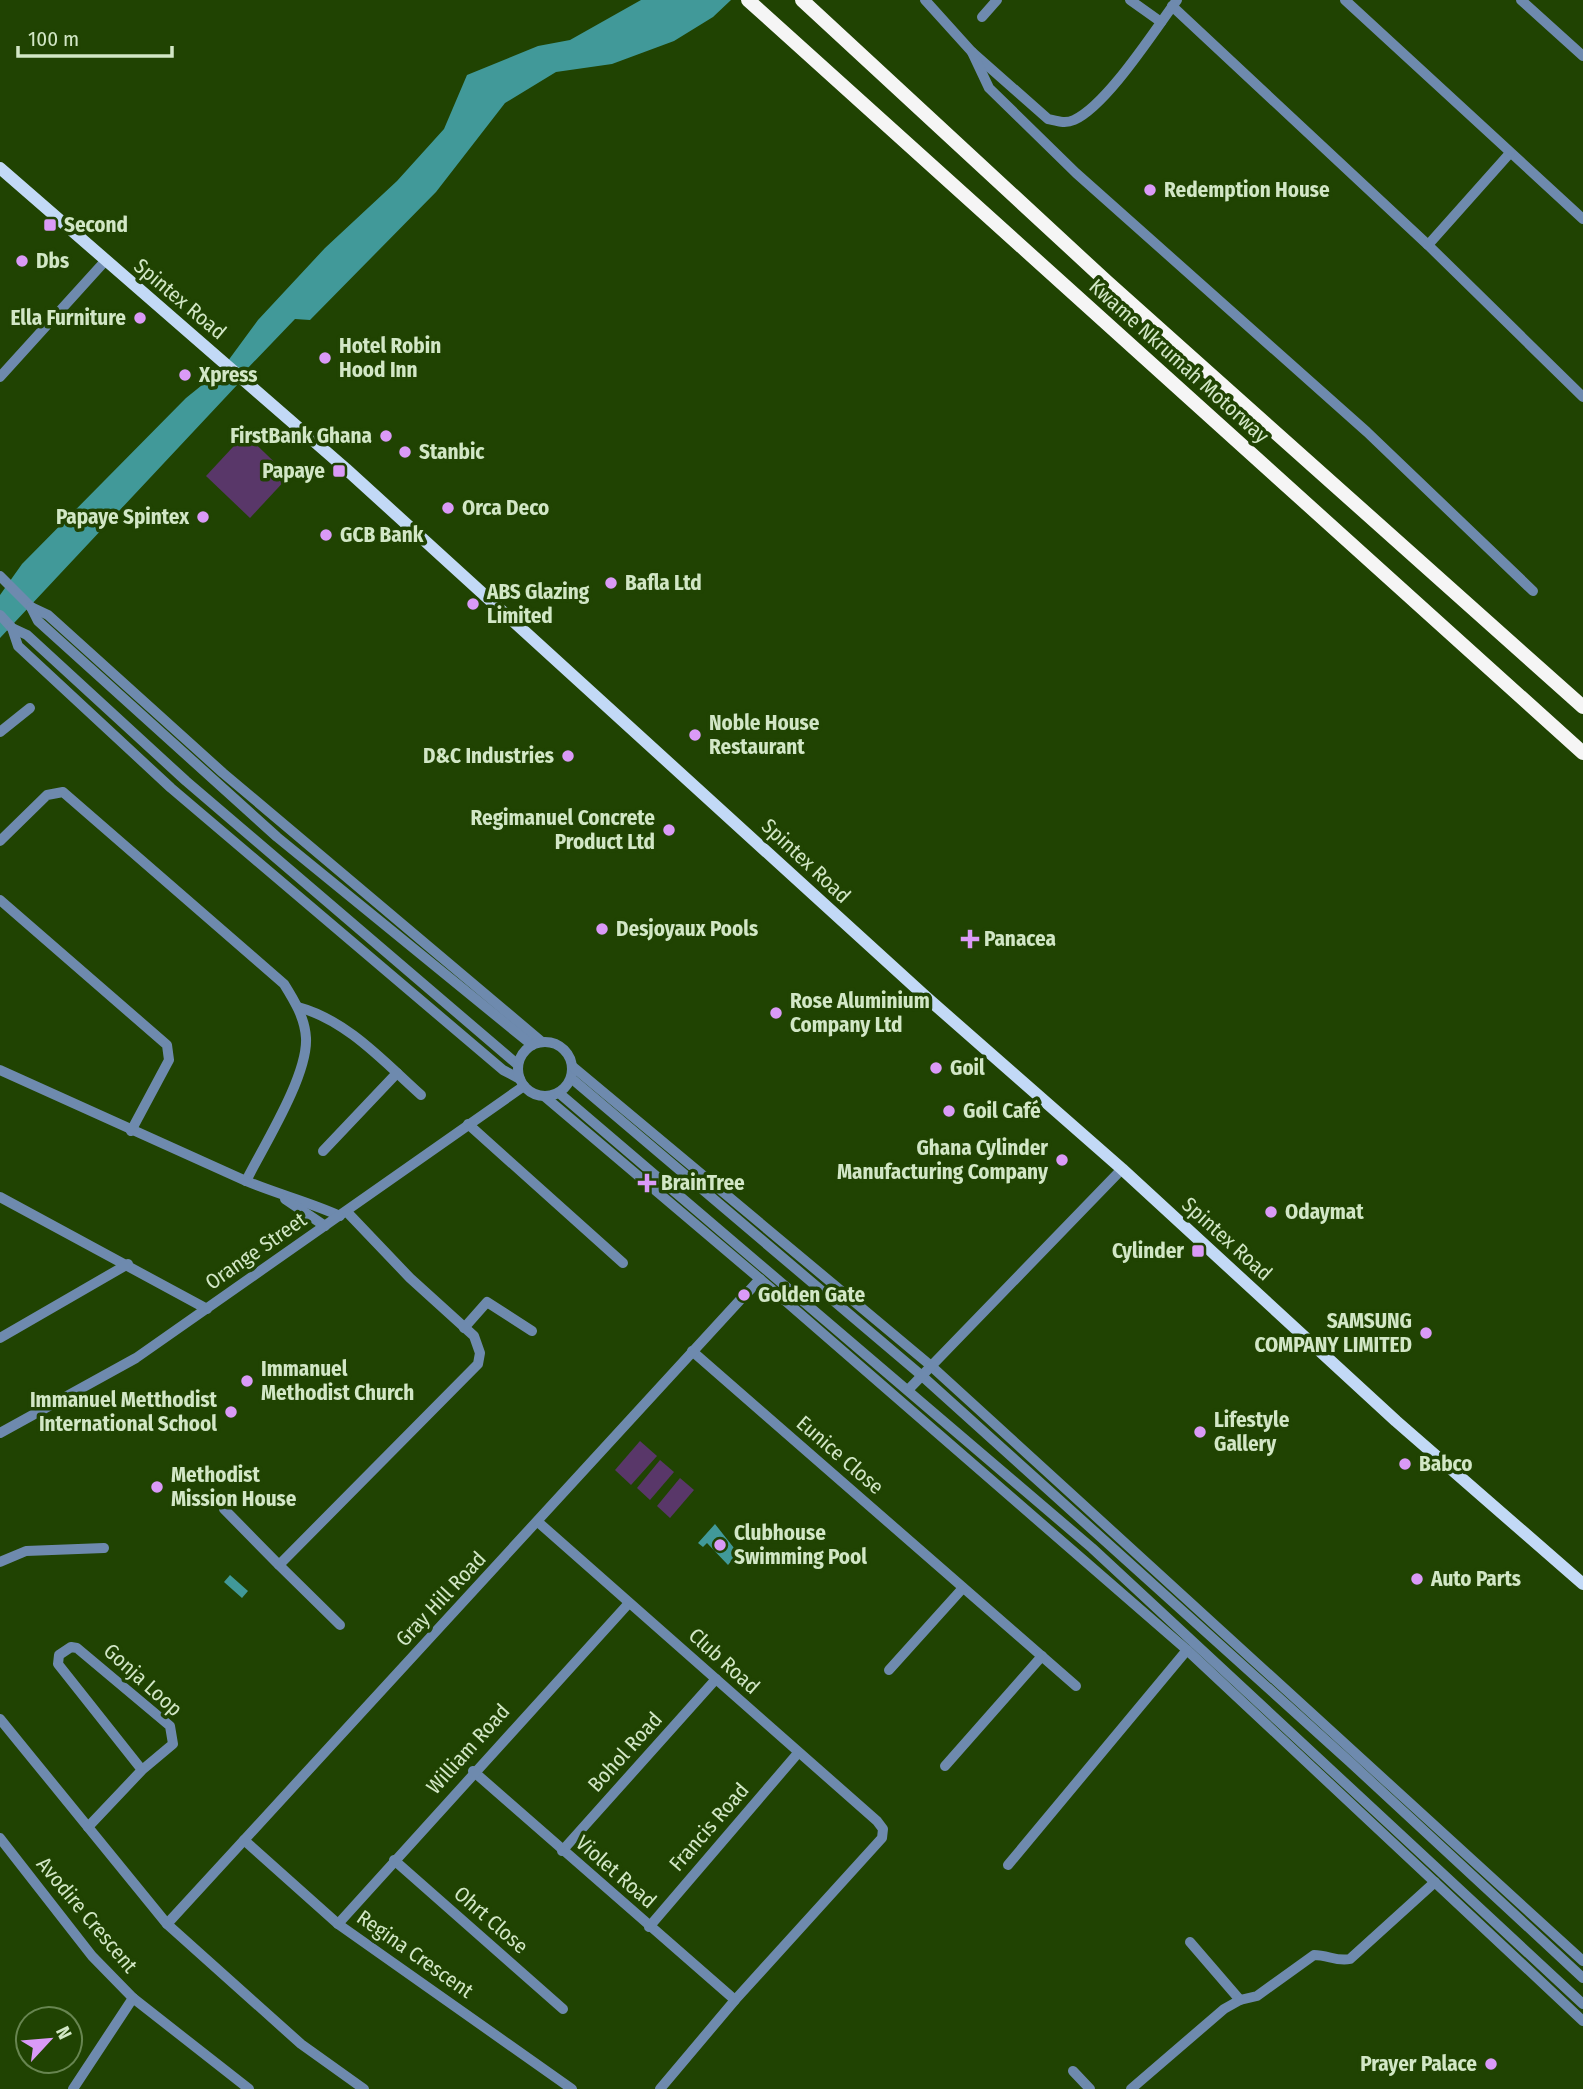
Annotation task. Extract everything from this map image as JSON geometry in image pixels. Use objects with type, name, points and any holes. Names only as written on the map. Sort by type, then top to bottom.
[{"type":"highway","name":"Kwame Nkrumah Motorway","points":[[748,0],[1583,753]]},
{"type":"highway","name":"Kwame Nkrumah Motorway","points":[[802,0],[1107,282],[1583,707]]},
{"type":"main road","name":"Spintex Road","points":[[0,168],[245,380],[926,997],[1122,1169],[1396,1421],[1583,1584]]},
{"type":"street","points":[[925,0],[972,52],[1048,119],[1061,122],[1073,121],[1088,110],[1175,3],[1583,397]]},
{"type":"street","points":[[982,17],[997,0]]},
{"type":"street","points":[[1130,0],[1161,22]]},
{"type":"street","points":[[1345,0],[1583,219]]},
{"type":"street","points":[[1521,0],[1583,56]]},
{"type":"street","points":[[972,52],[989,88],[1076,173],[1367,432],[1533,591]]},
{"type":"street","points":[[1428,245],[1510,153]]},
{"type":"street","points":[[0,377],[106,260]]},
{"type":"street","points":[[1,577],[31,607],[48,615],[234,782],[537,1043]]},
{"type":"street","points":[[0,615],[12,628],[27,635],[186,781],[518,1065],[522,1082]]},
{"type":"street","points":[[12,628],[18,646],[172,789],[503,1070],[533,1093],[544,1096],[760,1279],[1187,1650],[1583,2021]]},
{"type":"street","points":[[0,732],[30,708]]},
{"type":"street","points":[[0,841],[47,795],[63,792],[284,984],[298,1007],[306,1038],[302,1064],[287,1101],[246,1181]]},
{"type":"street","points":[[0,900],[167,1045],[169,1060],[131,1131]]},
{"type":"street","points":[[298,1007],[321,1013],[421,1095]]},
{"type":"street","points":[[518,1065],[523,1054],[537,1043],[554,1043],[565,1049],[572,1066],[571,1078],[559,1093],[544,1096]]},
{"type":"street","points":[[572,1066],[930,1365],[1583,1961]]},
{"type":"street","points":[[0,1070],[278,1195],[325,1226]]},
{"type":"street","points":[[323,1151],[397,1073]]},
{"type":"street","points":[[571,1078],[921,1375],[1583,1978]]},
{"type":"street","name":"Orange Street","points":[[0,1433],[136,1359],[343,1214],[522,1082]]},
{"type":"street","points":[[559,1093],[909,1389],[1092,1548],[1583,2004]]},
{"type":"street","points":[[468,1124],[623,1263]]},
{"type":"street","points":[[909,1389],[1122,1169]]},
{"type":"street","points":[[278,1195],[343,1214],[464,1328],[477,1344],[480,1353],[478,1364],[279,1565]]},
{"type":"street","points":[[0,1197],[128,1264],[206,1309]]},
{"type":"street","points":[[0,1338],[128,1264]]},
{"type":"street","name":"Gray Hill Road","points":[[166,1924],[760,1279]]},
{"type":"street","points":[[464,1328],[487,1302],[532,1331]]},
{"type":"street","name":"Eunice Close","points":[[692,1351],[1076,1686]]},
{"type":"street","points":[[224,1509],[340,1625]]},
{"type":"street","name":"Club Road","points":[[538,1522],[883,1829],[882,1838],[735,2000]]},
{"type":"street","points":[[0,1562],[26,1551],[104,1548]]},
{"type":"street","points":[[889,1670],[962,1589]]},
{"type":"street","name":"William Road","points":[[338,1924],[629,1603]]},
{"type":"street","name":"Gonja Loop","points":[[88,1827],[142,1770],[173,1744],[170,1726],[77,1648],[64,1651],[59,1655],[58,1664],[142,1770]]},
{"type":"street","points":[[1008,1865],[1187,1650]]},
{"type":"street","points":[[945,1766],[1042,1657]]},
{"type":"street","name":"Bohol Road","points":[[562,1851],[716,1679]]},
{"type":"street","points":[[0,1719],[4,1732],[88,1827],[166,1924],[301,2044],[364,2089]]},
{"type":"street","name":"Francis Road","points":[[649,1927],[798,1753]]},
{"type":"street","name":"Violet Road","points":[[473,1772],[735,2000]]},
{"type":"street","name":"Avodire Crescent","points":[[0,1839],[92,1956],[133,1998],[249,2089]]},
{"type":"street","name":"Regina Crescent","points":[[244,1840],[338,1924],[572,2089]]},
{"type":"street","name":"Ohrt Close","points":[[394,1860],[563,2009]]},
{"type":"street","points":[[1131,2089],[1224,2009],[1240,2000],[1257,1996],[1314,1955],[1340,1961],[1350,1959],[1435,1882]]},
{"type":"street","points":[[1190,1942],[1240,2000]]},
{"type":"street","points":[[73,2089],[133,1998]]},
{"type":"street","points":[[660,2089],[735,2000]]},
{"type":"street","points":[[1073,2071],[1090,2089]]},
{"type":"shaded area","points":[[245,434],[289,476],[250,518],[206,476]]},
{"type":"shaded area","points":[[640,1441],[657,1456],[631,1485],[615,1470]]},
{"type":"shaded area","points":[[660,1460],[674,1472],[650,1500],[637,1488]]},
{"type":"shaded area","points":[[680,1478],[694,1490],[670,1518],[657,1506]]},
{"type":"water","points":[[641,0],[731,0],[713,17],[674,41],[612,64],[556,72],[505,103],[436,192],[310,320],[295,319],[246,370],[238,384],[0,638],[0,595],[22,564],[186,398],[222,369],[258,320],[325,248],[397,181],[444,129],[467,75],[538,46],[570,40]]},
{"type":"water","name":"Clubhouse Swimming Pool","points":[[715,1524],[738,1553],[728,1565],[707,1543],[703,1547],[698,1543]]},
{"type":"water","points":[[230,1575],[248,1591],[242,1598],[224,1582]]},
{"type":"place","name":"Redemption House","points":[[1150,190]]},
{"type":"place","name":"Second","points":[[50,225]]},
{"type":"place","name":"Dbs","points":[[22,261]]},
{"type":"place","name":"Ella Furniture","points":[[140,318]]},
{"type":"place","name":"Hotel Robin Hood Inn","points":[[325,358]]},
{"type":"place","name":"Xpress","points":[[185,375]]},
{"type":"place","name":"FirstBank Ghana","points":[[386,436]]},
{"type":"place","name":"Stanbic","points":[[405,452]]},
{"type":"place","name":"Papaye","points":[[339,471]]},
{"type":"place","name":"Orca Deco","points":[[448,508]]},
{"type":"place","name":"Papaye Spintex","points":[[203,517]]},
{"type":"place","name":"GCB Bank","points":[[326,535]]},
{"type":"place","name":"Bafla Ltd","points":[[611,583]]},
{"type":"place","name":"ABS Glazing Limited","points":[[473,604]]},
{"type":"place","name":"Noble House Restaurant","points":[[695,735]]},
{"type":"place","name":"D&C Industries","points":[[568,756]]},
{"type":"place","name":"Regimanuel Concrete Product Ltd","points":[[669,830]]},
{"type":"place","name":"Desjoyaux Pools","points":[[602,929]]},
{"type":"place","name":"Panacea","points":[[970,939]]},
{"type":"place","name":"Rose Aluminium Company Ltd","points":[[776,1013]]},
{"type":"place","name":"Goil","points":[[936,1068]]},
{"type":"place","name":"Goil Café","points":[[949,1111]]},
{"type":"place","name":"Ghana Cylinder Manufacturing Company","points":[[1062,1160]]},
{"type":"place","name":"BrainTree","points":[[647,1183]]},
{"type":"place","name":"Odaymat","points":[[1271,1212]]},
{"type":"place","name":"Cylinder","points":[[1198,1251]]},
{"type":"place","name":"Golden Gate","points":[[744,1295]]},
{"type":"place","name":"SAMSUNG COMPANY LIMITED","points":[[1426,1333]]},
{"type":"place","name":"Immanuel Methodist Church","points":[[247,1381]]},
{"type":"place","name":"Immanuel Metthodist International School","points":[[231,1412]]},
{"type":"place","name":"Lifestyle Gallery","points":[[1200,1432]]},
{"type":"place","name":"Babco","points":[[1405,1464]]},
{"type":"place","name":"Methodist Mission House","points":[[157,1487]]},
{"type":"place","name":"Clubhouse Swimming Pool","points":[[720,1545]]},
{"type":"place","name":"Auto Parts","points":[[1417,1579]]},
{"type":"place","name":"Prayer Palace","points":[[1491,2064]]}]
